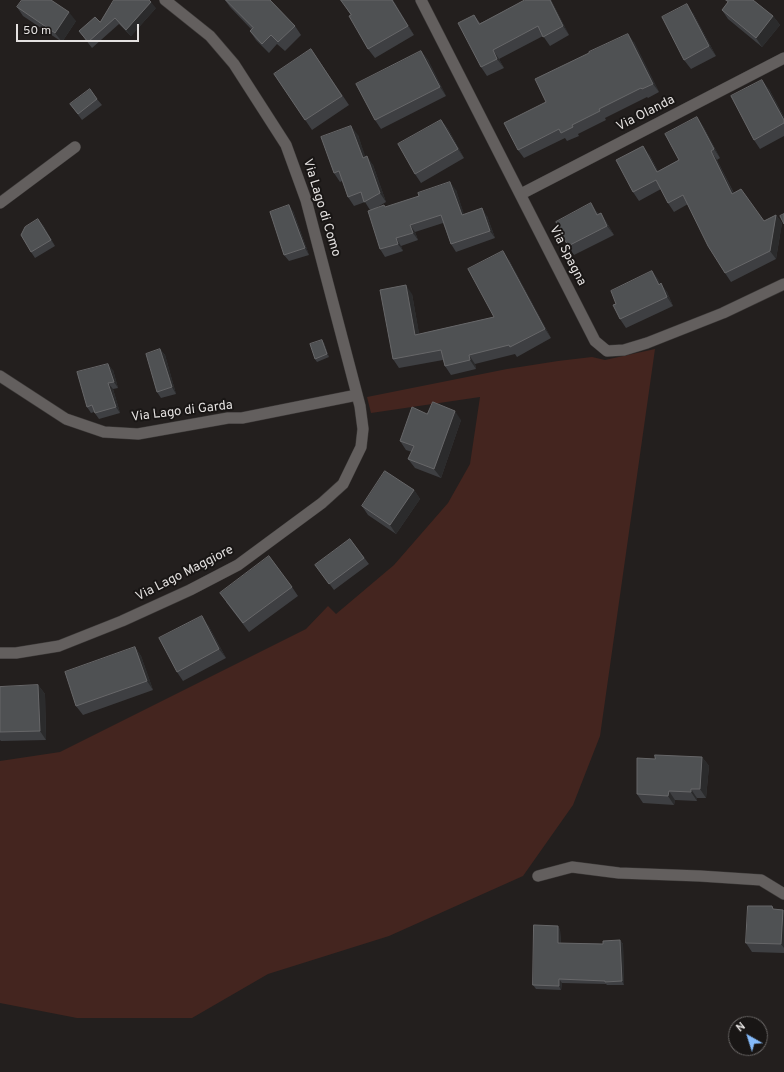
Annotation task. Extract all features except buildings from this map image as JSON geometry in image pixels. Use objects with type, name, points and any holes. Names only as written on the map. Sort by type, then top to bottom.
[{"type":"street","name":"Via Lago di Como","points":[[165,0],[210,36],[234,64],[286,145],[306,200],[357,395]]},
{"type":"street","name":"Via Spagna","points":[[421,0],[595,342],[607,351],[624,350],[647,343],[723,313],[784,284]]},
{"type":"street","name":"Via Olanda","points":[[521,194],[784,58]]},
{"type":"street","points":[[0,203],[75,147]]},
{"type":"street","name":"Via Lago di Garda","points":[[0,376],[66,419],[104,432],[138,434],[228,418],[242,418],[357,395]]},
{"type":"street","name":"Via Lago Maggiore","points":[[0,653],[16,653],[59,646],[122,621],[190,590],[238,564],[322,503],[343,484],[361,447],[363,428],[357,395]]},
{"type":"street","points":[[538,876],[572,867],[619,873],[761,880],[784,894]]},
{"type":"shaded area","points":[[655,349],[600,736],[573,805],[523,876],[389,936],[268,974],[192,1018],[77,1018],[0,1003],[0,761],[60,752],[306,629],[328,606],[336,614],[394,565],[448,503],[470,464],[480,397],[371,413],[367,397],[507,369],[592,357],[605,360]]}]
